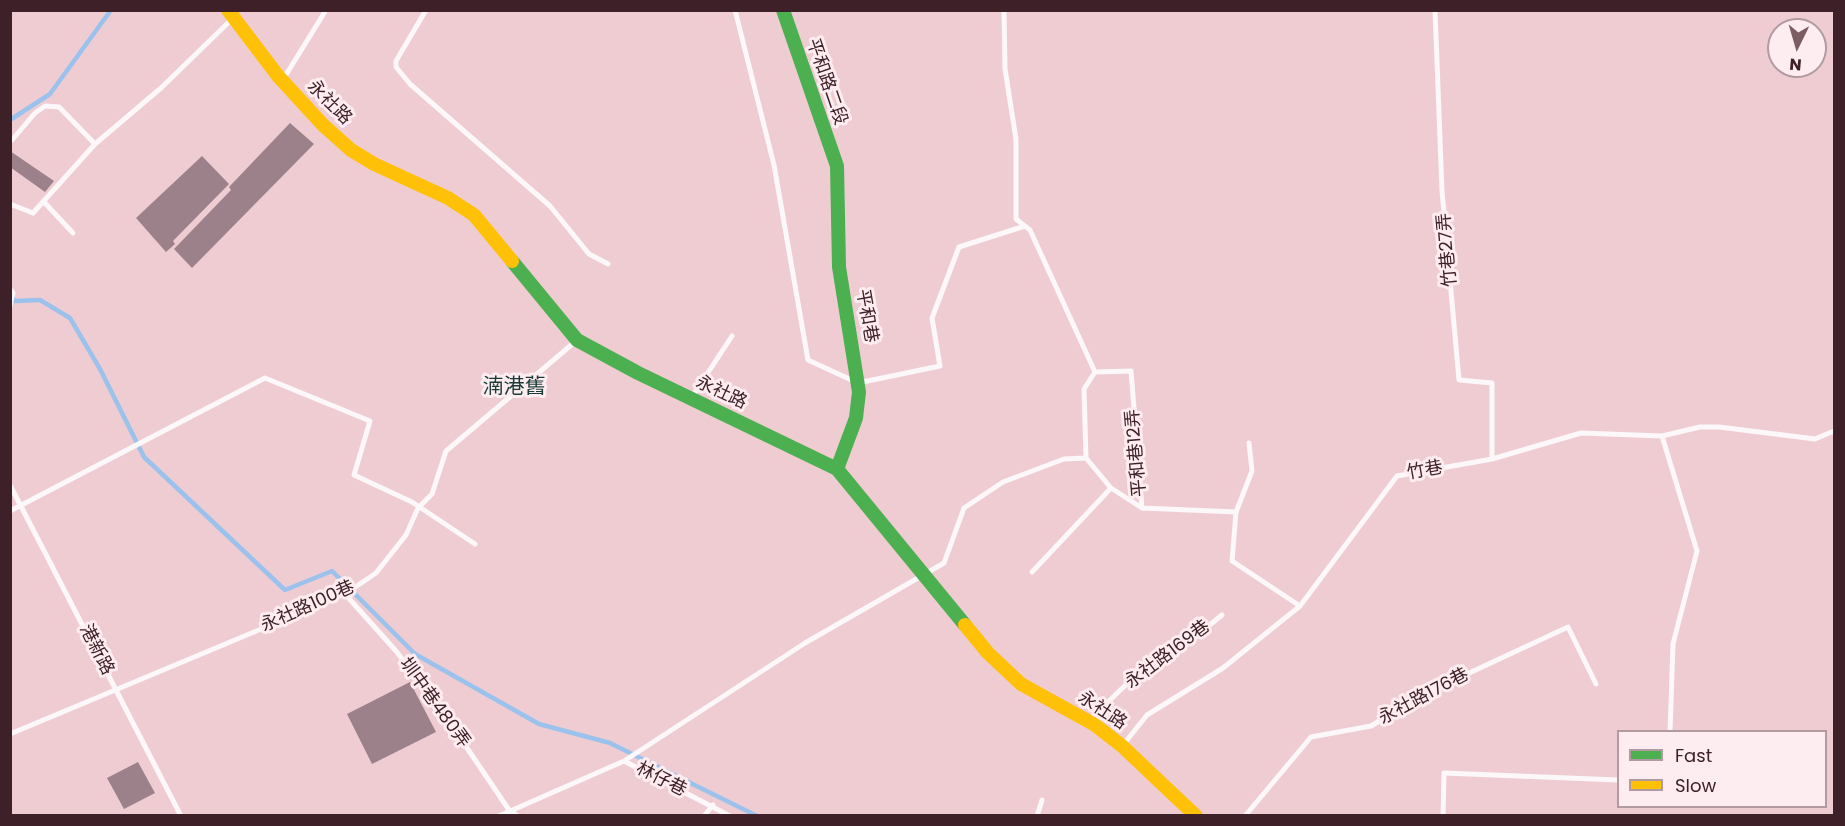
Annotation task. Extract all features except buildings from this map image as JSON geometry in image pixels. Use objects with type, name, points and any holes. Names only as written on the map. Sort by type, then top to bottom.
[{"type":"street","name":"平和路二段","points":[[783,10],[837,166]]},
{"type":"street","name":"永社路","points":[[231,14],[282,81],[323,125],[351,150],[374,164],[448,198],[474,215],[577,340],[691,399],[837,469],[988,653],[1021,684],[1095,725],[1122,746],[1196,816]]},
{"type":"street","name":"平和巷","points":[[837,166],[839,267],[858,383],[856,418],[837,469]]},
{"type":"lane","points":[[282,81],[326,10]]},
{"type":"lane","points":[[426,10],[396,61],[396,67],[410,84],[550,206],[589,254],[608,264]]},
{"type":"lane","points":[[735,10],[774,165],[808,360],[858,383],[940,366],[932,318],[959,247],[1025,226]]},
{"type":"lane","points":[[1004,10],[1005,69],[1016,139],[1016,219],[1030,230],[1095,372],[1084,389],[1086,459],[1111,488],[1142,508]]},
{"type":"lane","name":"竹巷27弄","points":[[1435,10],[1442,191],[1459,380],[1492,383],[1492,459]]},
{"type":"lane","points":[[10,204],[33,213],[95,144],[161,88],[231,14]]},
{"type":"lane","points":[[12,140],[34,113],[45,106],[59,107],[95,144]]},
{"type":"lane","points":[[44,202],[73,233]]},
{"type":"lane","points":[[10,306],[12,291]]},
{"type":"lane","points":[[691,399],[732,336]]},
{"type":"lane","name":"永社路100巷","points":[[10,734],[115,688],[345,594],[376,573],[406,536],[418,508],[432,494],[446,451],[577,340]]},
{"type":"lane","name":"平和巷12弄","points":[[1095,372],[1131,371],[1142,508],[1236,512]]},
{"type":"lane","points":[[10,511],[265,378],[370,421],[354,476],[412,502],[475,544]]},
{"type":"lane","name":"竹巷","points":[[1122,746],[1147,716],[1223,668],[1300,606],[1397,476],[1492,459],[1581,433],[1662,436],[1700,427],[1815,439],[1834,431]]},
{"type":"lane","points":[[1662,436],[1697,551],[1673,644],[1670,730]]},
{"type":"lane","points":[[1249,443],[1252,471],[1236,512],[1232,561],[1300,606]]},
{"type":"lane","points":[[499,816],[624,761],[805,643],[944,563],[964,508],[1003,482],[1064,459],[1086,459]]},
{"type":"lane","name":"港新路","points":[[10,485],[181,816]]},
{"type":"lane","points":[[1032,572],[1111,488]]},
{"type":"lane","name":"圳中巷480弄","points":[[345,594],[396,651],[442,711],[509,810],[518,816]]},
{"type":"lane","name":"永社路169巷","points":[[1095,725],[1108,702],[1137,674],[1154,670],[1222,615]]},
{"type":"lane","name":"永社路176巷","points":[[1245,816],[1311,737],[1371,726],[1422,695],[1568,627],[1596,684]]},
{"type":"lane","name":"林仔巷","points":[[624,761],[713,805],[730,816]]},
{"type":"lane","points":[[1443,816],[1444,773],[1617,780]]},
{"type":"lane","points":[[1037,816],[1042,800]]},
{"type":"lane","points":[[704,816],[713,805]]},
{"type":"waterway","points":[[10,120],[50,94],[111,10]]},
{"type":"waterway","points":[[12,297],[15,301],[40,300],[70,318],[100,369],[144,457],[285,590],[332,571],[415,654],[539,724],[610,743],[757,816]]},
{"type":"traffic: fast","points":[[783,10],[837,166],[839,267],[859,392],[856,418],[837,469]]},
{"type":"traffic: fast","points":[[512,261],[577,340],[638,373],[837,469],[965,625]]},
{"type":"traffic: slow","points":[[228,10],[278,76],[323,125],[351,150],[374,164],[448,198],[474,215],[512,261]]},
{"type":"traffic: slow","points":[[965,625],[988,653],[1021,684],[1095,725],[1122,746],[1196,816]]},
{"type":"district","name":"湳港舊","points":[[514,388]]}]
